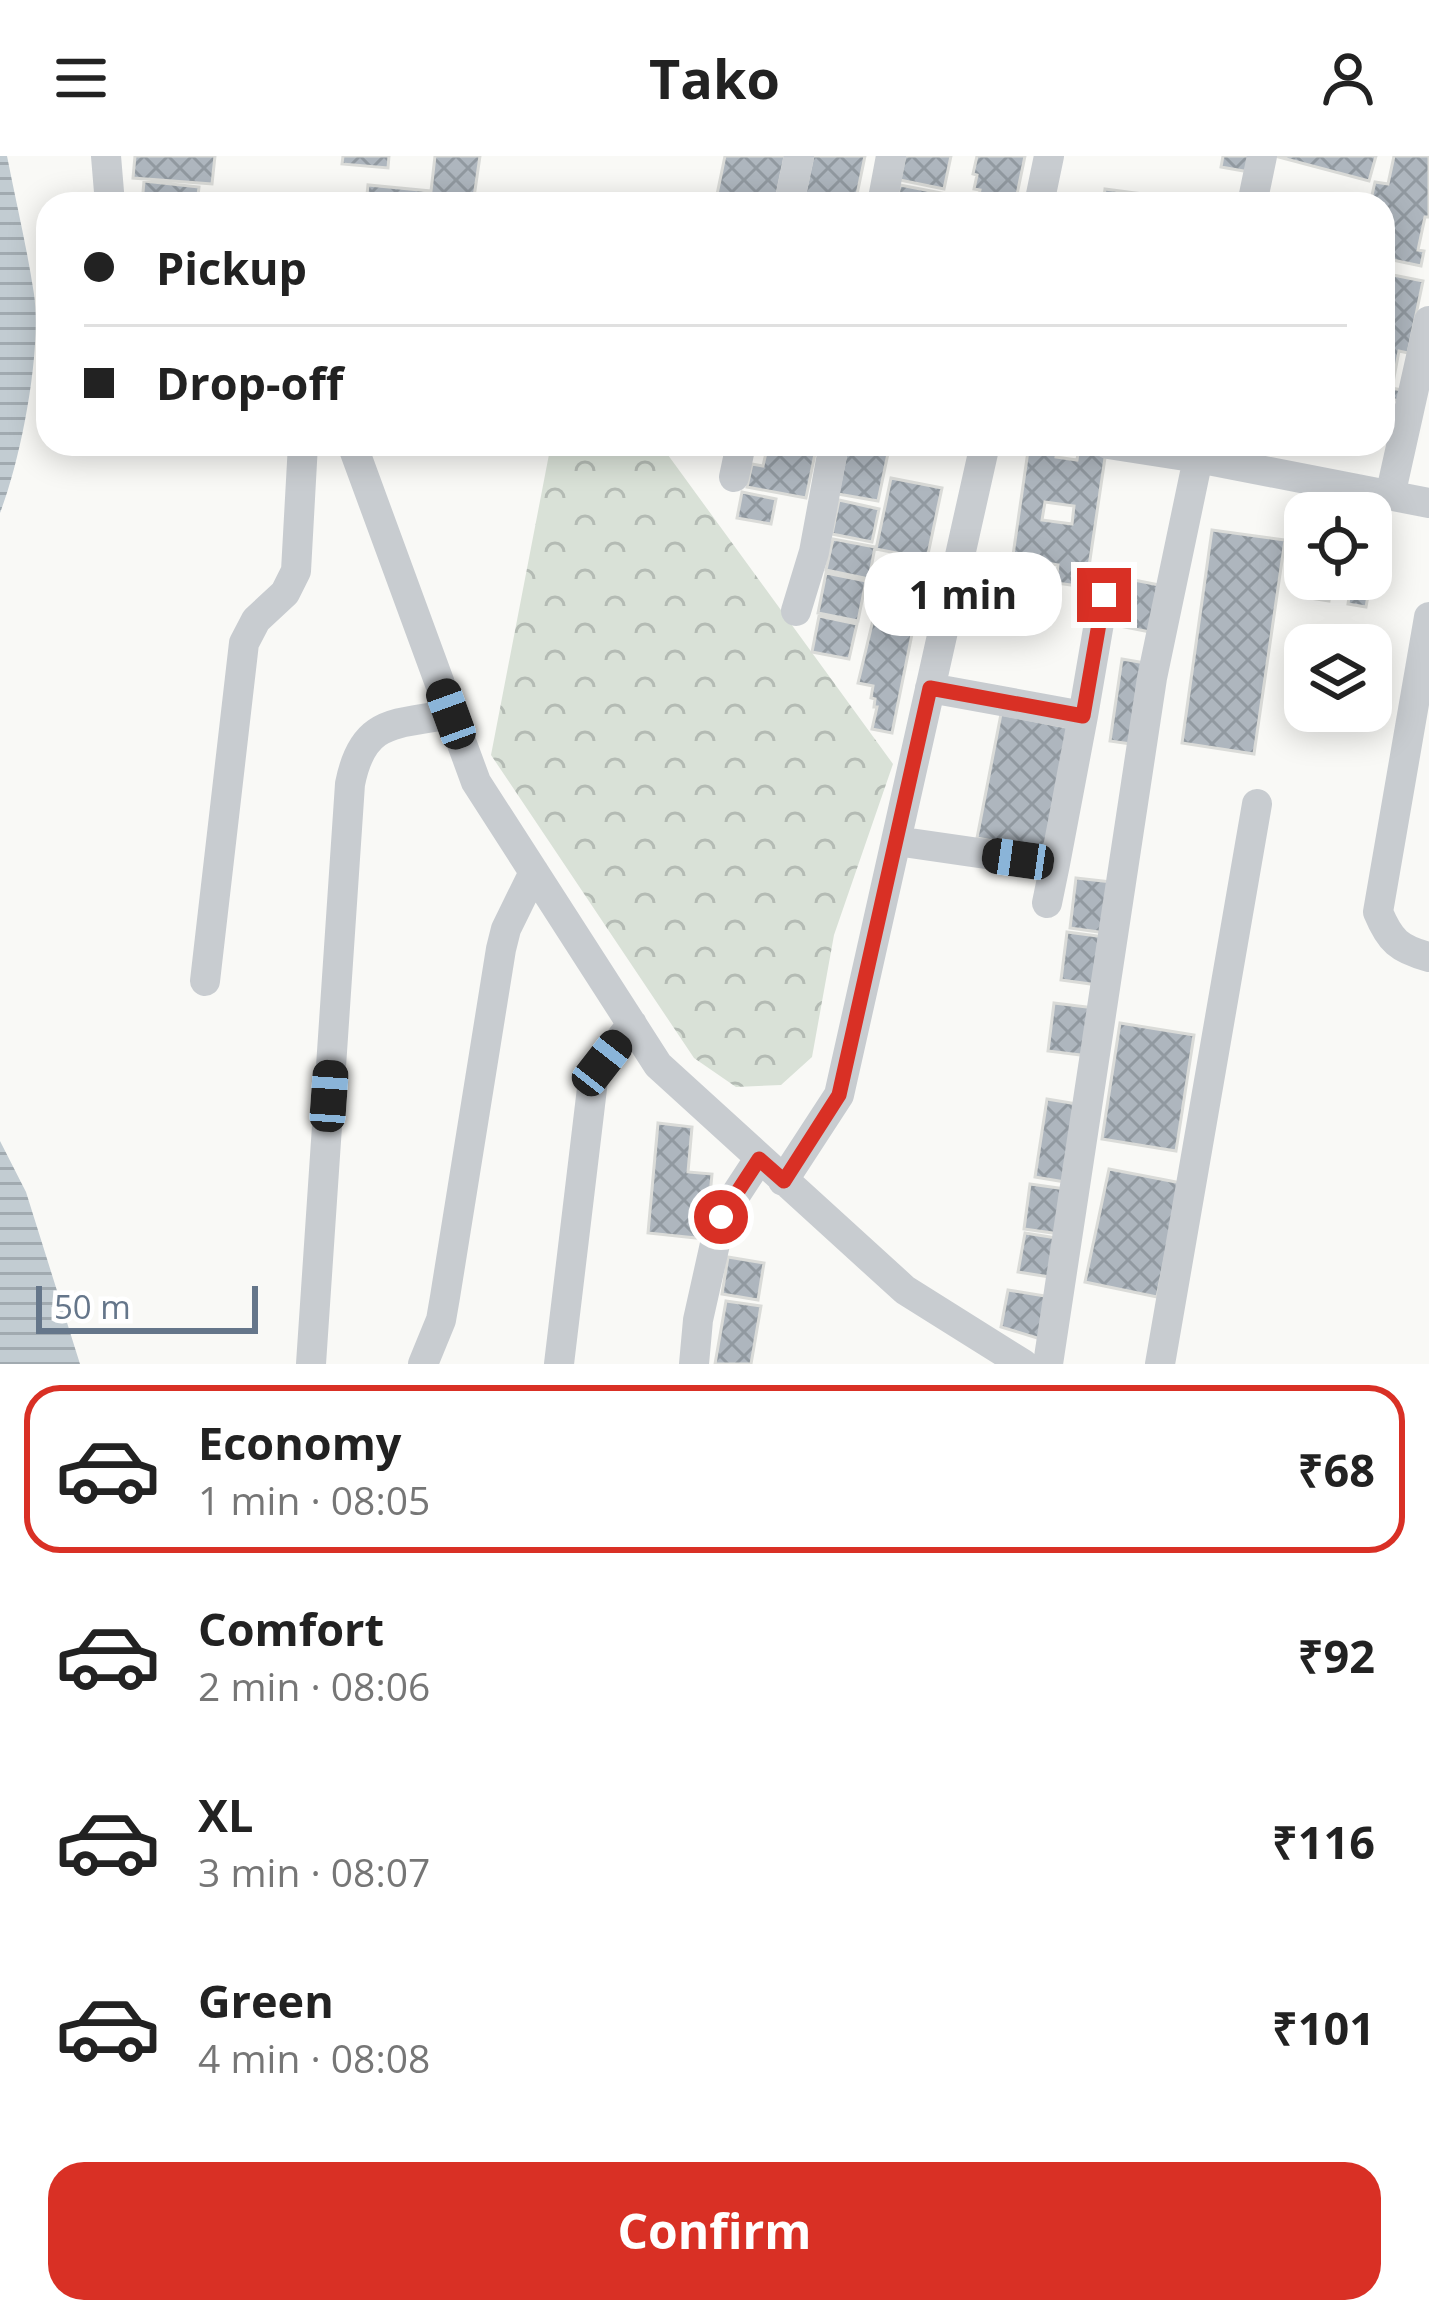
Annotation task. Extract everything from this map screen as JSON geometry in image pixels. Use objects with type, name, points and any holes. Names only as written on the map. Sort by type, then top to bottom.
[{"type":"street","points":[[106,156],[109,192]]},
{"type":"street","points":[[792,192],[799,156]]},
{"type":"street","points":[[884,192],[891,156]]},
{"type":"street","points":[[1042,192],[1049,156]]},
{"type":"street","points":[[1254,192],[1262,156]]},
{"type":"street","points":[[1391,492],[1429,321]]},
{"type":"street","points":[[205,981],[244,643],[256,620],[285,593],[296,571],[302,456]]},
{"type":"street","points":[[356,456],[476,782],[658,1065],[905,1290],[1023,1364]]},
{"type":"street","points":[[734,477],[738,456]]},
{"type":"street","points":[[796,611],[814,552],[832,456]]},
{"type":"street","points":[[784,1181],[839,1095],[982,456]]},
{"type":"street","points":[[1048,1364],[1151,678],[1198,456]]},
{"type":"street","points":[[1220,456],[1373,492]]},
{"type":"street","points":[[1392,496],[1429,503]]},
{"type":"street","points":[[1047,903],[1104,595]]},
{"type":"street","points":[[1429,616],[1378,912],[1387,934],[1407,951],[1429,957]]},
{"type":"street","points":[[930,688],[1083,716]]},
{"type":"street","points":[[311,1364],[354,760],[366,740],[382,728],[451,714]]},
{"type":"street","points":[[1160,1364],[1257,804]]},
{"type":"street","points":[[896,841],[1055,864]]},
{"type":"street","points":[[424,1364],[446,1297],[506,929],[534,872]]},
{"type":"street","points":[[559,1364],[592,1080],[632,1024]]},
{"type":"street","points":[[694,1364],[698,1320],[721,1217],[759,1159]]},
{"type":"green space","points":[[549,456],[669,456],[893,764],[834,935],[812,1057],[781,1085],[736,1087],[694,1058],[491,755]]},
{"type":"shaded area","points":[[0,156],[7,156],[36,318],[28,405],[0,513]]},
{"type":"shaded area","points":[[0,1141],[26,1192],[80,1364],[0,1364]]},
{"type":"building","points":[[135,156],[215,156],[212,184],[133,178]]},
{"type":"building","points":[[343,156],[389,156],[388,168],[342,164]]},
{"type":"building","points":[[435,156],[480,156],[475,192],[367,192],[368,185],[431,191]]},
{"type":"building","points":[[725,156],[785,156],[778,192],[718,192]]},
{"type":"building","points":[[813,156],[865,156],[858,192],[805,192]]},
{"type":"building","points":[[905,156],[951,156],[944,189],[900,180]]},
{"type":"building","points":[[977,156],[1025,156],[1018,192],[980,192],[974,189],[977,175],[973,174]]},
{"type":"building","points":[[1223,156],[1258,156],[1255,173],[1221,167]]},
{"type":"building","points":[[1275,156],[1376,156],[1369,181]]},
{"type":"building","points":[[1394,156],[1429,156],[1429,217],[1425,217],[1418,250],[1424,251],[1421,266],[1395,261],[1395,192],[1373,192],[1375,182],[1388,184]]},
{"type":"building","points":[[144,181],[199,187],[198,192],[143,192]]},
{"type":"building","points":[[900,185],[936,192],[899,192]]},
{"type":"building","points":[[1395,275],[1423,281],[1408,353],[1399,351],[1395,372]]},
{"type":"building","points":[[765,456],[815,456],[806,498],[747,487],[752,464],[763,466]]},
{"type":"building","points":[[846,456],[887,456],[878,501],[838,494]]},
{"type":"building","points":[[1027,456],[1077,460],[1078,456],[1105,456],[1086,587],[1056,583],[1058,565],[1041,562],[1038,580],[1010,576]],"holes":[[[1045,502],[1074,506],[1072,524],[1042,520]]]},
{"type":"building","points":[[891,478],[942,488],[927,559],[876,549]]},
{"type":"building","points":[[742,492],[776,499],[771,524],[737,518]]},
{"type":"building","points":[[839,500],[879,509],[872,542],[832,534]]},
{"type":"building","points":[[1212,530],[1284,540],[1254,754],[1182,743]]},
{"type":"building","points":[[833,539],[875,547],[869,579],[826,570]]},
{"type":"building","points":[[879,566],[924,575],[892,733],[872,729],[877,707],[871,698],[873,686],[858,683],[882,582],[876,581]]},
{"type":"building","points":[[826,573],[866,581],[858,621],[818,613]]},
{"type":"building","points":[[1129,579],[1164,586],[1155,633],[1120,626]]},
{"type":"building","points":[[1349,600],[1367,600],[1366,607],[1348,604]]},
{"type":"building","points":[[819,616],[857,624],[849,659],[812,652]]},
{"type":"building","points":[[1122,659],[1151,664],[1138,745],[1110,741]]},
{"type":"building","points":[[1001,714],[1076,729],[1053,853],[977,838]]},
{"type":"building","points":[[1076,878],[1112,882],[1106,933],[1070,928]]},
{"type":"building","points":[[1067,932],[1105,937],[1098,985],[1061,980]]},
{"type":"building","points":[[1054,1003],[1095,1008],[1089,1056],[1048,1051]]},
{"type":"building","points":[[1120,1023],[1194,1035],[1176,1151],[1102,1139]]},
{"type":"building","points":[[1047,1099],[1083,1105],[1071,1183],[1035,1177]]},
{"type":"building","points":[[658,1123],[692,1127],[688,1172],[712,1174],[706,1239],[648,1233]]},
{"type":"building","points":[[1109,1169],[1181,1183],[1157,1297],[1085,1282]]},
{"type":"building","points":[[1030,1184],[1073,1190],[1067,1235],[1024,1229]]},
{"type":"building","points":[[1025,1233],[1063,1239],[1056,1278],[1018,1272]]},
{"type":"building","points":[[728,1257],[764,1263],[758,1300],[722,1294]]},
{"type":"building","points":[[1008,1290],[1051,1297],[1044,1340],[1001,1327]]},
{"type":"building","points":[[726,1301],[761,1306],[751,1364],[715,1364]]},
{"type":"route","points":[[721,1217],[759,1159],[784,1181],[839,1095],[930,688],[1083,716],[1104,595]]}]
